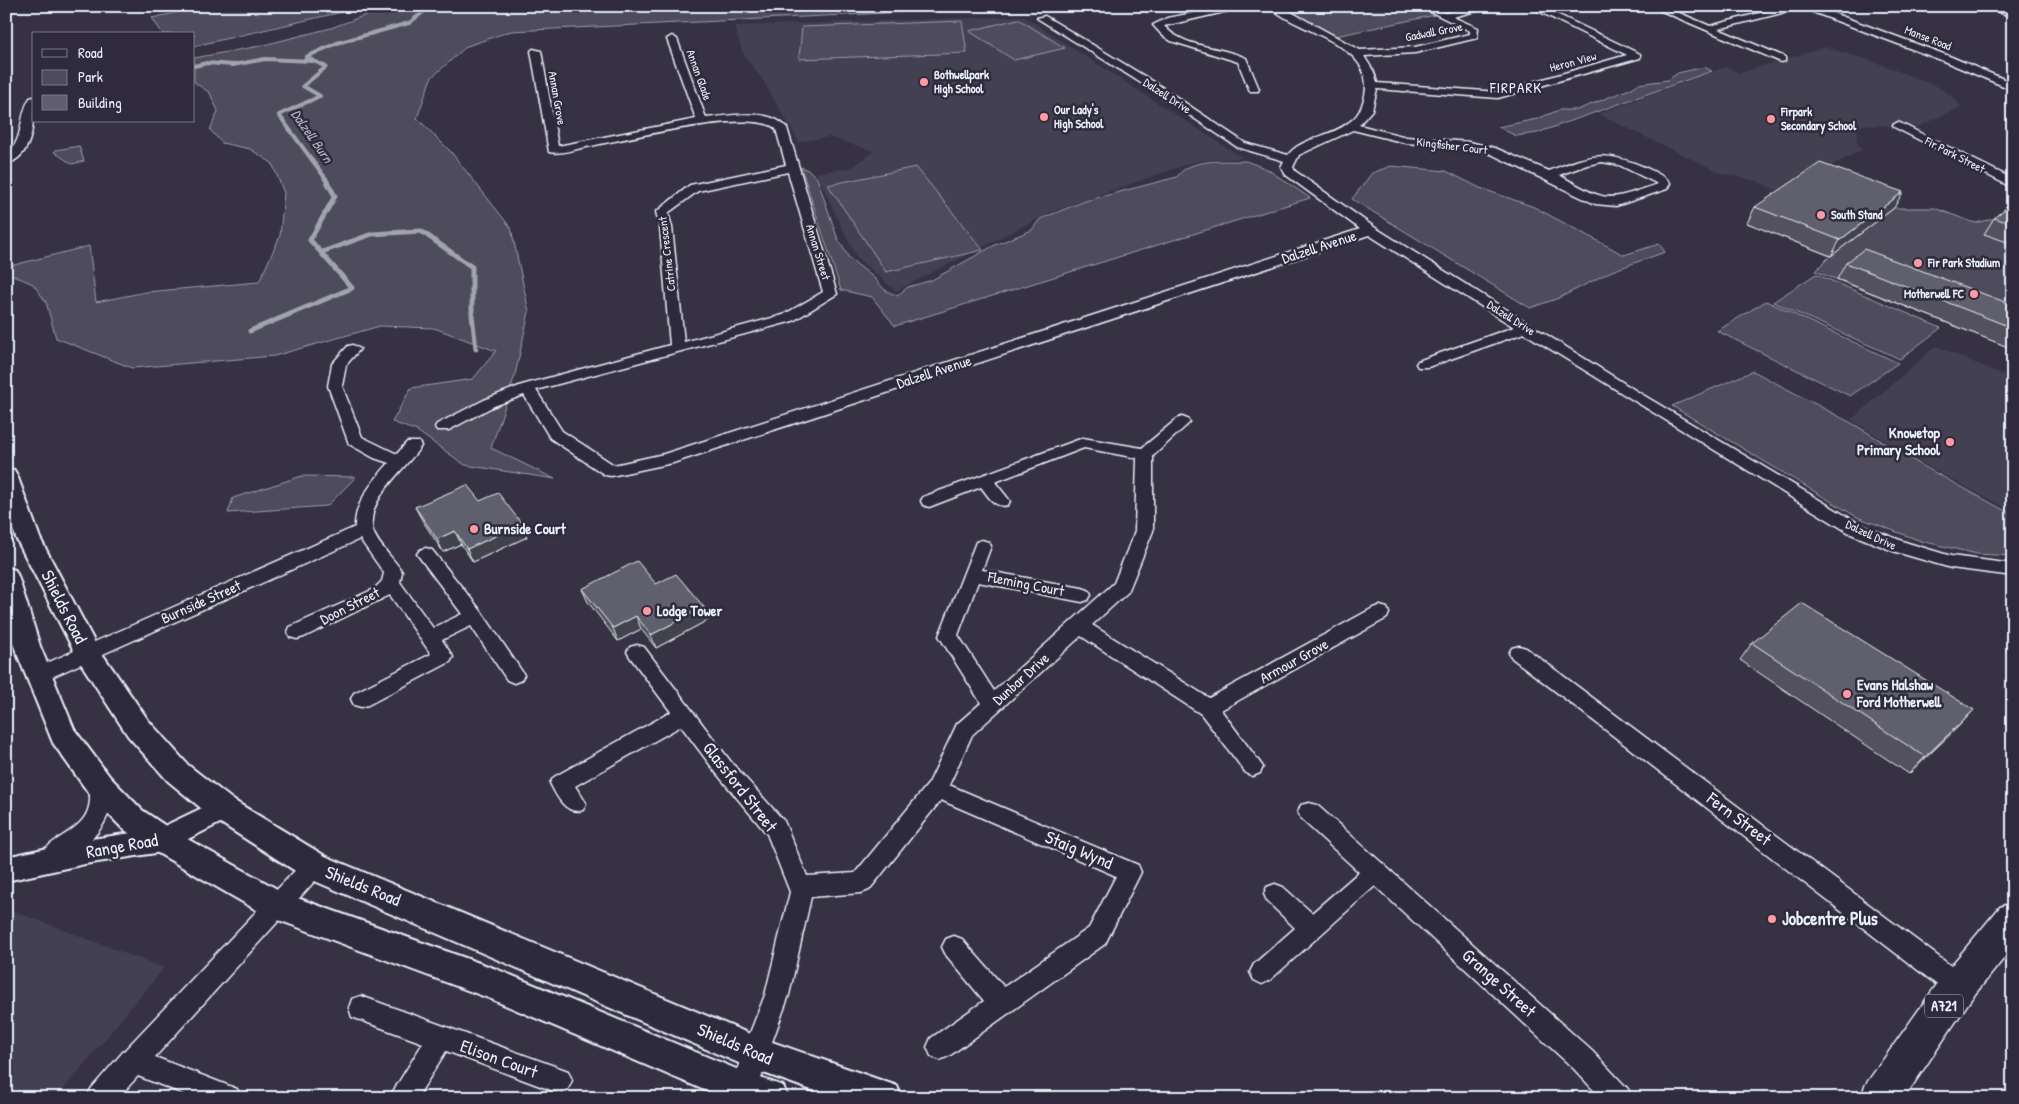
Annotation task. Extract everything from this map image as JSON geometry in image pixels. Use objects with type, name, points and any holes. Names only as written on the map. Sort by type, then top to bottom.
[{"type":"main road","name":"Shields Road","points":[[6,476],[28,538],[87,652],[138,728],[178,772],[223,809],[314,866],[755,1053],[885,1098]]},
{"type":"main road","points":[[6,576],[26,646],[63,735],[100,786],[132,819],[162,840],[276,905],[496,985],[753,1095]]},
{"type":"main road","name":"A721","points":[[1880,1098],[1958,986],[2013,918]]},
{"type":"street","points":[[1246,6],[1167,21],[1158,25],[1180,41],[1229,53],[1242,60],[1254,89]]},
{"type":"street","points":[[1273,6],[1358,53],[1369,72],[1372,86],[1367,110],[1352,126],[1304,148],[1295,153],[1290,159]]},
{"type":"street","name":"Gadwall Grove","points":[[1358,53],[1415,50],[1474,36],[1475,30],[1423,6]]},
{"type":"street","name":"Gadwall Grove","points":[[1444,16],[1491,6]]},
{"type":"street","name":"Heron View","points":[[1372,86],[1498,95],[1636,56],[1532,6]]},
{"type":"street","points":[[1654,6],[1781,59]]},
{"type":"street","points":[[1709,29],[1798,6]]},
{"type":"street","name":"Manse Road","points":[[1805,6],[1945,58],[2013,87]]},
{"type":"street","points":[[1990,6],[2013,14]]},
{"type":"street","name":"Dalzell Drive","points":[[1042,18],[1150,84],[1241,145],[1290,159],[1287,167],[1290,173],[1370,230],[1526,328],[1857,530],[1902,548],[1951,562],[2013,570]]},
{"type":"street","name":"Annan Glade","points":[[672,39],[702,121]]},
{"type":"street","name":"Annan Grove","points":[[536,51],[553,150]]},
{"type":"street","points":[[1992,77],[2013,74]]},
{"type":"street","points":[[6,161],[17,153],[26,136],[29,106],[32,102]]},
{"type":"street","name":"Annan Street","points":[[527,388],[788,318],[830,294],[781,128],[776,123],[760,118],[702,121],[553,150]]},
{"type":"street","name":"Fir Park Street","points":[[1898,125],[2013,184]]},
{"type":"street","name":"Kingfisher Court","points":[[1352,126],[1384,136],[1406,140],[1469,145],[1495,151],[1549,175],[1595,200],[1616,202],[1663,186],[1664,183],[1620,160],[1610,157],[1600,157],[1549,175]]},
{"type":"street","name":"Catrine Crescent","points":[[677,348],[666,227],[662,212],[694,188],[793,168]]},
{"type":"street","name":"Dalzell Avenue","points":[[527,388],[556,434],[611,470],[667,459],[1370,230]]},
{"type":"street","points":[[1423,364],[1526,328]]},
{"type":"street","points":[[353,349],[339,364],[335,386],[355,440],[380,454],[400,460]]},
{"type":"street","points":[[443,428],[489,403],[527,388]]},
{"type":"street","points":[[929,501],[1083,443],[1145,454],[1182,422]]},
{"type":"street","points":[[364,530],[366,510],[373,495],[413,446]]},
{"type":"street","name":"Dunbar Drive","points":[[800,887],[861,883],[937,789],[964,730],[1122,587],[1144,532],[1145,454]]},
{"type":"street","points":[[984,480],[1002,501]]},
{"type":"street","name":"Doon Street","points":[[297,632],[380,594],[391,583],[392,572],[364,530]]},
{"type":"street","name":"Burnside Street","points":[[38,676],[87,652],[364,530]]},
{"type":"street","name":"Fleming Court","points":[[982,546],[948,636],[992,704]]},
{"type":"street","points":[[426,554],[474,616],[514,675]]},
{"type":"street","name":"Fleming Court","points":[[971,574],[1082,594]]},
{"type":"street","points":[[361,699],[444,657],[391,583]]},
{"type":"street","name":"Armour Grove","points":[[1208,708],[1380,613]]},
{"type":"street","points":[[430,638],[474,616]]},
{"type":"street","points":[[1080,626],[1208,708],[1253,767]]},
{"type":"street","name":"Glassford Street","points":[[637,652],[724,768],[776,828],[800,887]]},
{"type":"street","name":"Fern Street","points":[[1519,653],[1958,986]]},
{"type":"street","points":[[575,803],[561,783],[684,714]]},
{"type":"street","name":"Range Road","points":[[46,861],[80,837],[99,814],[100,786]]},
{"type":"street","name":"Staig Wynd","points":[[937,789],[1130,872],[1097,936],[940,1047]]},
{"type":"street","name":"Range Road","points":[[6,869],[162,840],[223,809]]},
{"type":"street","name":"Grange Street","points":[[1309,812],[1583,1060],[1619,1098]]},
{"type":"street","points":[[100,1098],[314,866]]},
{"type":"street","points":[[1262,972],[1375,872]]},
{"type":"street","points":[[753,1095],[755,1053],[777,995],[801,892],[800,887]]},
{"type":"street","points":[[1275,894],[1312,928]]},
{"type":"street","points":[[954,947],[1002,1003]]},
{"type":"street","name":"Elison Court","points":[[361,1008],[558,1080]]},
{"type":"street","name":"Elison Court","points":[[402,1098],[440,1038]]},
{"type":"street","points":[[132,1062],[228,1098]]},
{"type":"shaded area","points":[[1023,16],[1243,158],[1196,161],[1051,212],[896,291],[856,257],[816,173],[850,168],[874,151],[829,137],[799,142],[762,79],[742,52],[735,26]]},
{"type":"shaded area","name":"Firpark Secondary School","points":[[1825,47],[1878,63],[1936,86],[1951,95],[1962,107],[1917,127],[1863,125],[1858,129],[1856,142],[1862,150],[1779,192],[1757,181],[1723,174],[1598,114],[1725,67],[1740,73]]},
{"type":"shaded area","name":"Knowetop Primary School","points":[[1936,346],[2013,379],[2013,512],[1923,464],[1851,420]]},
{"type":"shaded area","points":[[6,908],[164,968],[56,1098],[6,1098]]},
{"type":"green space","points":[[206,6],[352,6],[355,9],[195,46],[195,32],[162,32],[152,18]]},
{"type":"green space","points":[[366,6],[1033,6],[511,31],[467,46],[431,78],[417,118],[451,152],[511,228],[529,312],[515,375],[491,448],[555,479],[465,465],[417,431],[392,422],[411,388],[473,379],[496,351],[434,328],[380,326],[274,356],[132,368],[56,338],[46,302],[33,284],[6,272],[6,267],[89,246],[96,302],[146,292],[259,282],[280,236],[284,193],[272,163],[250,149],[222,143],[210,130],[218,111],[210,93],[195,83],[195,58],[260,46],[331,28],[371,13]]},
{"type":"green space","points":[[1330,6],[1414,6],[1435,15],[1331,37],[1290,14]]},
{"type":"green space","points":[[1018,19],[1065,48],[1014,60],[969,31]]},
{"type":"green space","points":[[962,21],[967,53],[799,59],[802,27]]},
{"type":"green space","points":[[1704,67],[1712,71],[1537,133],[1516,136],[1498,127],[1537,119],[1559,110],[1577,110],[1638,84],[1668,80],[1678,73]]},
{"type":"green space","points":[[79,146],[84,161],[72,164],[54,152],[56,150]]},
{"type":"green space","points":[[1246,161],[1267,169],[1310,198],[895,326],[872,297],[841,290],[801,167],[810,171],[817,178],[837,237],[849,258],[873,277],[885,290],[897,296],[908,287],[932,280],[995,245],[1032,230],[1040,219],[1085,201],[1177,177],[1190,166],[1199,163]]},
{"type":"green space","points":[[1391,166],[1446,171],[1480,188],[1534,207],[1624,255],[1659,244],[1665,252],[1612,271],[1559,298],[1530,308],[1352,199],[1372,173]]},
{"type":"green space","points":[[916,167],[983,250],[886,272],[828,185]]},
{"type":"green space","name":"Fir Park Stadium","points":[[1812,178],[1894,208],[1934,208],[1975,223],[2003,217],[2013,221],[2013,349],[1815,271],[1830,256],[1747,223]]},
{"type":"green space","points":[[1816,274],[1941,328],[1900,359],[1773,302]]},
{"type":"green space","points":[[1766,301],[1898,363],[1850,396],[1717,331]]},
{"type":"green space","points":[[1753,371],[1855,425],[1921,465],[2013,515],[2013,556],[1977,554],[1921,541],[1857,517],[1672,406]]},
{"type":"green space","points":[[302,476],[356,477],[327,506],[228,513],[233,498]]},
{"type":"building","name":"South Stand","points":[[1820,163],[1903,192],[1840,240],[1755,207]]},
{"type":"building","points":[[2013,202],[2013,224],[1994,218]]},
{"type":"building","points":[[1864,249],[2013,305],[2013,328],[1846,263]]},
{"type":"building","name":"Burnside Court","points":[[467,485],[480,501],[498,493],[522,524],[467,549],[455,531],[437,539],[415,507]]},
{"type":"building","name":"Lodge Tower","points":[[637,561],[656,584],[676,574],[704,607],[651,635],[636,616],[613,628],[582,589]]},
{"type":"building","name":"Evans Halshaw Ford Motherwell","points":[[1802,603],[1974,710],[1925,757],[1752,643]]},
{"type":"waterway","name":"Dalzell Burn","points":[[326,179],[279,115],[320,96],[303,86],[326,67],[306,57],[337,43],[409,23],[431,6]]},
{"type":"waterway","points":[[195,66],[207,63],[233,65],[265,59],[312,61]]},
{"type":"waterway","name":"Dalzell Burn","points":[[250,331],[352,288],[310,240],[335,196],[325,178]]},
{"type":"waterway","points":[[322,252],[372,234],[421,231],[472,267],[472,315],[476,349]]},
{"type":"place","name":"Bothwellpark High School","points":[[924,82]]},
{"type":"place","name":"Our Lady's High School","points":[[1044,117]]},
{"type":"place","name":"Firpark Secondary School","points":[[1771,119]]},
{"type":"place","name":"South Stand","points":[[1821,215]]},
{"type":"place","name":"Fir Park Stadium","points":[[1918,263]]},
{"type":"place","name":"Motherwell FC","points":[[1974,294]]},
{"type":"place","name":"Knowetop Primary School","points":[[1950,442]]},
{"type":"place","name":"Burnside Court","points":[[474,529]]},
{"type":"place","name":"Lodge Tower","points":[[647,611]]},
{"type":"place","name":"Evans Halshaw Ford Motherwell","points":[[1847,694]]},
{"type":"place","name":"Jobcentre Plus","points":[[1772,919]]},
{"type":"district","name":"FIRPARK","points":[[1516,88]]}]
